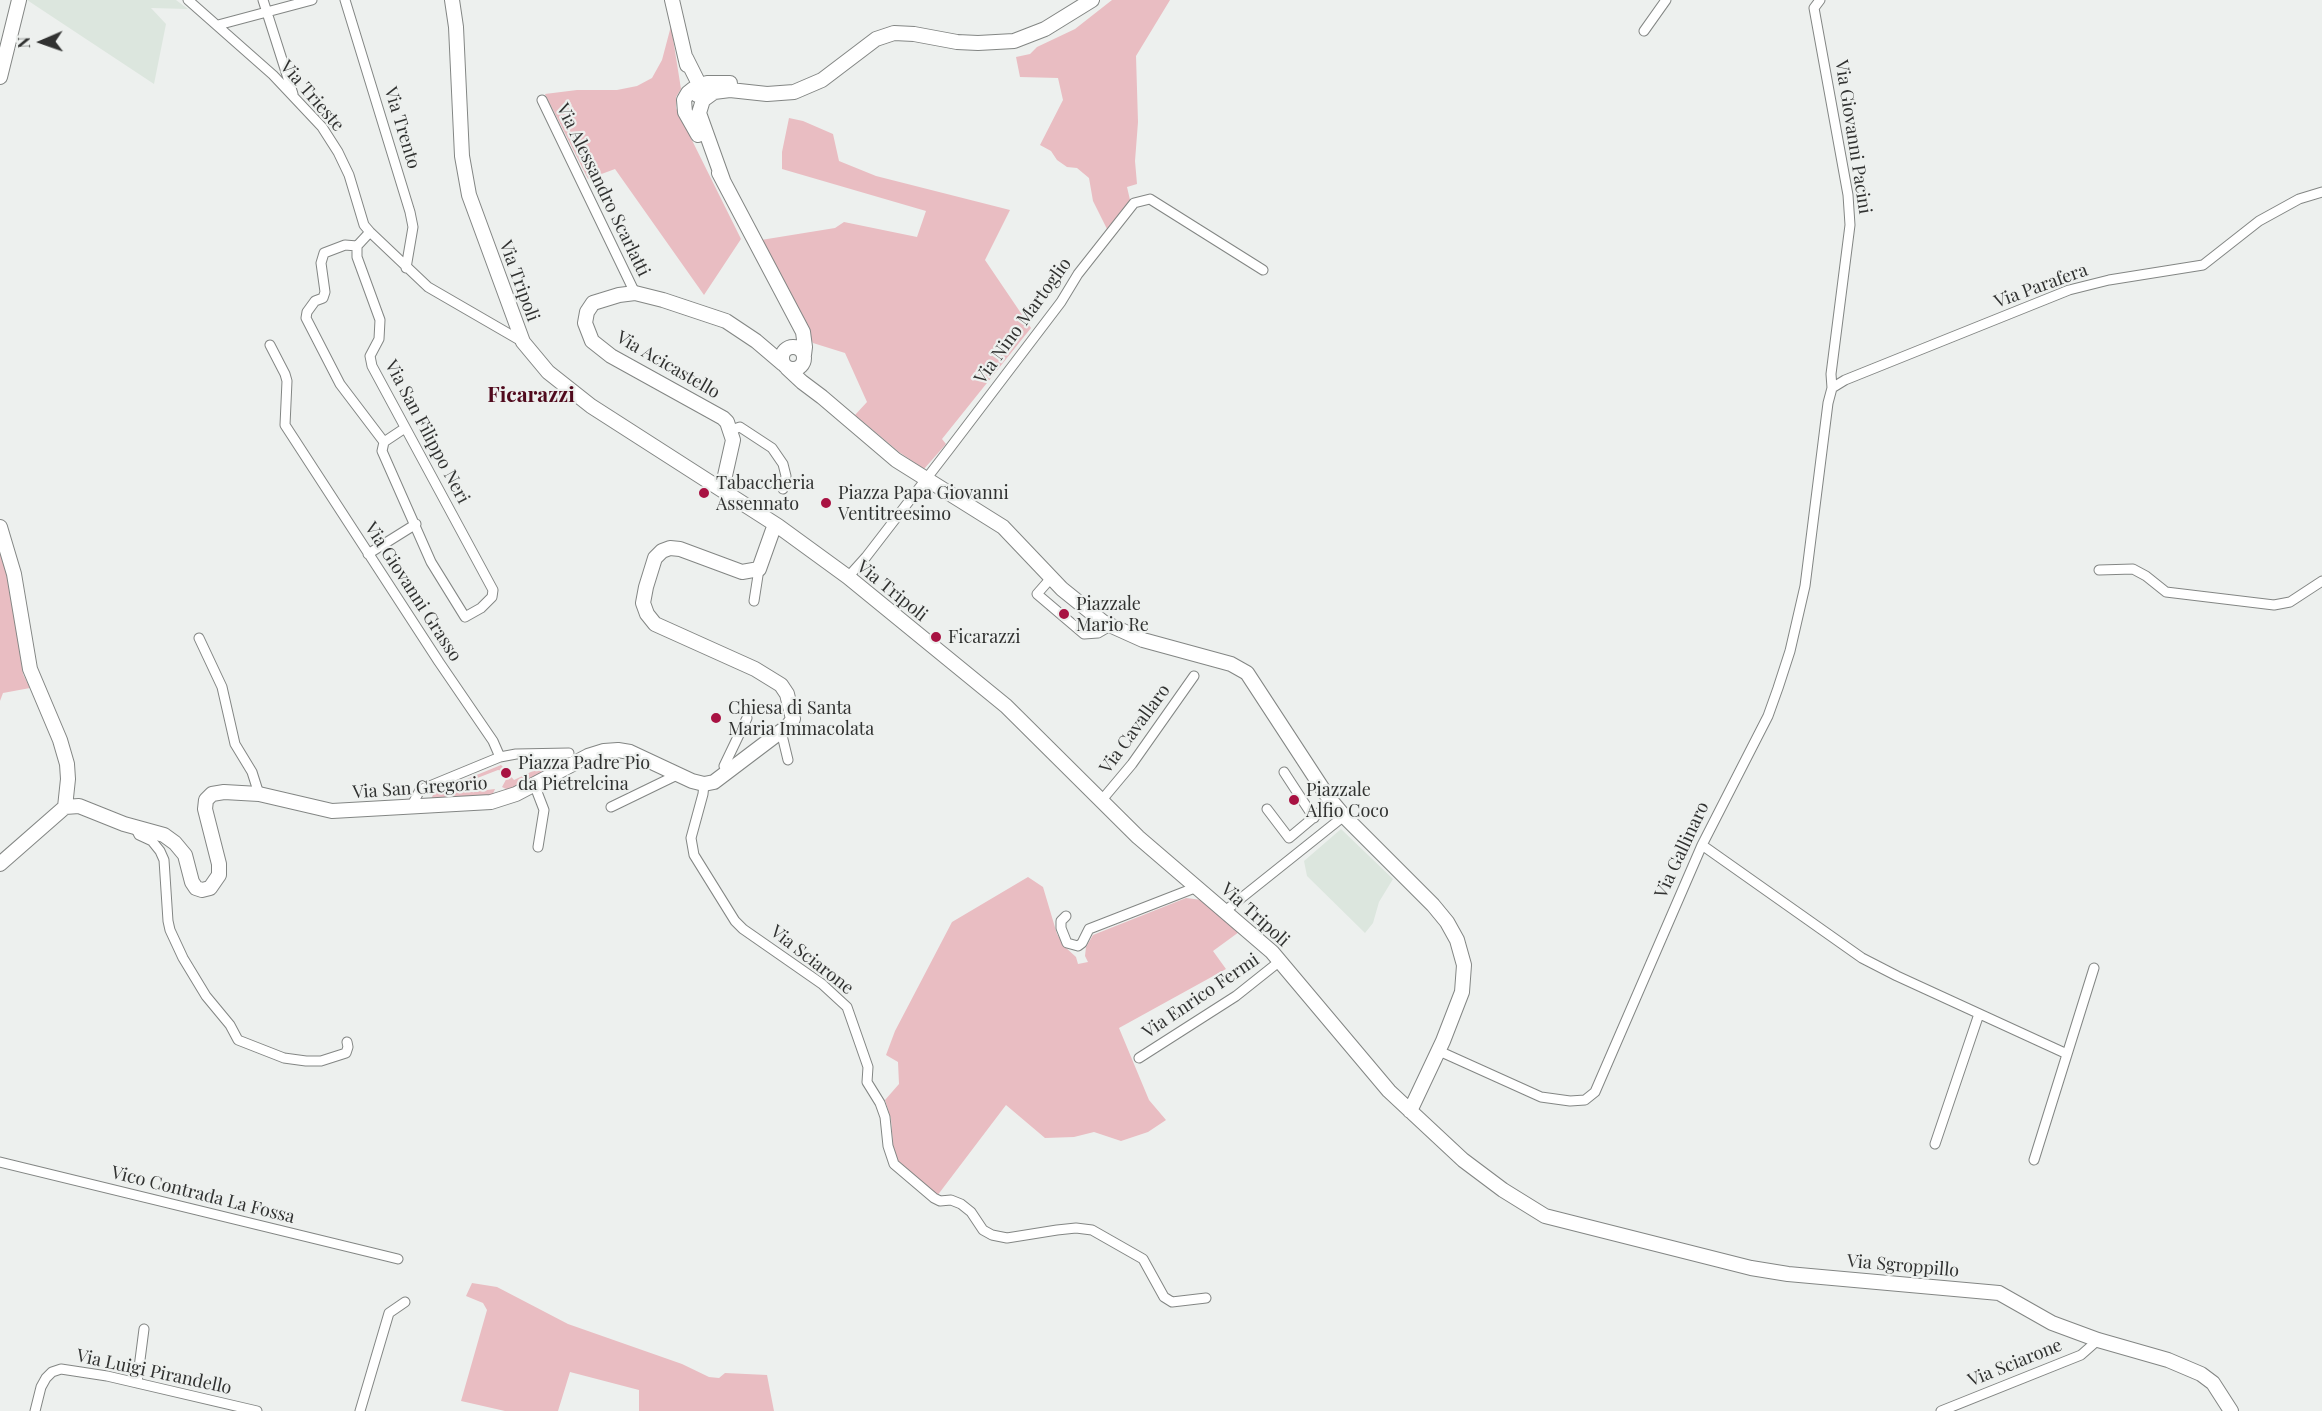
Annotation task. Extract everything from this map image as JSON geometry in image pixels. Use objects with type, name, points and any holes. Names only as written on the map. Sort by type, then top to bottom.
[{"type":"street","points":[[0,77],[19,0]]},
{"type":"street","name":"Via Trieste","points":[[188,0],[273,75],[322,127],[349,175],[364,225],[370,232],[428,287],[523,342]]},
{"type":"street","points":[[263,0],[294,97]]},
{"type":"street","points":[[218,25],[312,0]]},
{"type":"street","name":"Via Trento","points":[[345,0],[411,213],[413,227],[406,268]]},
{"type":"street","name":"Via Tripoli","points":[[452,0],[464,175],[469,195],[523,342],[548,372],[591,406],[775,524],[848,577],[1006,706],[1138,837],[1280,961],[1389,1091],[1410,1111],[1470,1166],[1545,1216]]},
{"type":"street","points":[[672,0],[693,89],[693,117],[716,161]]},
{"type":"street","points":[[723,180],[699,119],[703,100],[714,92],[730,90],[767,94],[794,92],[822,80],[876,39],[887,34],[903,32],[978,44],[1014,41],[1029,37],[1064,19],[1092,0]]},
{"type":"street","points":[[1644,31],[1666,0]]},
{"type":"street","name":"Via Giovanni Pacini","points":[[1815,3],[1848,195],[1850,225],[1831,374],[1833,387]]},
{"type":"street","points":[[767,94],[728,83],[693,89],[684,100],[685,112],[723,180],[804,338],[796,369],[785,366],[783,353],[799,356]]},
{"type":"street","name":"Via Alessandro Scarlatti","points":[[542,100],[635,293]]},
{"type":"street","name":"Via Parafera","points":[[1833,387],[1845,380],[2069,290],[2109,280],[2203,265],[2259,221],[2299,199],[2322,192]]},
{"type":"street","name":"Via Nino Martoglio","points":[[848,577],[866,557],[1061,302],[1077,274],[1134,202],[1150,199],[1263,270]]},
{"type":"street","points":[[370,232],[357,246],[345,245],[324,254],[321,263],[326,292],[322,298],[315,301],[307,312],[306,318],[340,384],[384,442]]},
{"type":"street","name":"Via San Filippo Neri","points":[[357,246],[357,257],[380,320],[379,339],[370,356],[372,366],[493,590],[492,597],[481,608],[465,617],[431,562],[416,524]]},
{"type":"street","name":"Via Acicastello","points":[[731,430],[723,418],[611,356],[592,341],[585,323],[587,312],[593,303],[605,297],[635,293],[726,321],[756,341],[802,382],[822,396]]},
{"type":"street","name":"Via Giovanni Grasso","points":[[270,345],[287,381],[285,425],[493,741],[501,757]]},
{"type":"street","points":[[799,356],[803,374],[822,396],[896,460],[1004,527],[1051,578],[1081,606],[1110,626],[1143,640],[1231,664],[1247,673],[1306,766],[1332,802],[1433,905],[1447,922],[1463,956],[1464,981],[1453,1017],[1410,1111]]},
{"type":"street","name":"Via Gallinaro","points":[[1439,1051],[1541,1097],[1570,1101],[1585,1100],[1595,1092],[1702,845],[1768,716],[1790,651],[1804,586],[1828,403],[1833,387]]},
{"type":"street","points":[[722,489],[732,451],[731,430],[740,427],[772,448],[783,464],[786,476],[783,489]]},
{"type":"street","points":[[368,554],[416,524],[382,451],[384,442],[405,428]]},
{"type":"street","points":[[754,602],[759,569],[775,524]]},
{"type":"street","points":[[0,527],[14,574],[30,669],[60,740],[67,764],[68,778],[65,807],[0,864]]},
{"type":"street","points":[[704,784],[714,782],[781,731],[793,719],[788,694],[781,685],[747,665],[655,624],[647,614],[643,603],[646,587],[655,558],[670,548],[680,549],[742,572],[759,569]]},
{"type":"street","points":[[2100,570],[2133,569],[2166,592],[2274,605],[2290,602],[2322,581]]},
{"type":"street","points":[[1051,578],[1037,594],[1084,634],[1098,633],[1110,626]]},
{"type":"street","points":[[199,638],[222,687],[235,744],[252,772],[259,794]]},
{"type":"street","name":"Via Cavallaro","points":[[1101,801],[1132,764],[1194,676]]},
{"type":"street","points":[[727,772],[724,766],[747,718]]},
{"type":"street","points":[[781,731],[788,760]]},
{"type":"street","name":"Via San Gregorio","points":[[65,807],[79,806],[164,835],[175,843],[184,855],[192,882],[196,888],[202,890],[210,888],[219,875],[219,864],[206,817],[206,800],[212,794],[224,792],[259,794],[332,811],[491,802],[516,794],[588,756],[618,750],[630,752],[677,775],[704,784]]},
{"type":"street","points":[[411,807],[420,790],[501,757],[516,754],[569,753]]},
{"type":"street","points":[[1284,772],[1314,818]]},
{"type":"street","points":[[611,807],[677,775]]},
{"type":"street","points":[[534,784],[544,810],[538,847]]},
{"type":"street","name":"Via Sciarone","points":[[704,784],[704,794],[691,838],[694,855],[735,921],[743,929],[822,984],[847,1006],[868,1067],[867,1082],[880,1103],[885,1117],[888,1146],[894,1164],[934,1198],[961,1204],[971,1212],[983,1230],[992,1235],[1007,1238],[1076,1228],[1092,1230],[1143,1258],[1164,1297],[1172,1302],[1206,1298]]},
{"type":"street","points":[[1267,809],[1289,838],[1332,802]]},
{"type":"street","points":[[1225,911],[1344,816]]},
{"type":"street","points":[[135,827],[139,835],[152,841],[164,860],[170,930],[183,958],[206,996],[230,1025],[238,1040],[276,1056],[306,1061],[321,1061],[345,1053],[348,1047],[346,1042]]},
{"type":"street","points":[[1702,845],[1862,958],[2067,1054]]},
{"type":"street","points":[[1066,916],[1061,921],[1061,928],[1067,943],[1078,946],[1089,929],[1197,887]]},
{"type":"street","name":"Via Enrico Fermi","points":[[1139,1058],[1236,996],[1280,961]]},
{"type":"street","points":[[2034,1160],[2094,968]]},
{"type":"street","points":[[1935,1144],[1979,1014]]},
{"type":"street","name":"Vico Contrada La Fossa","points":[[0,1162],[398,1259]]},
{"type":"street","name":"Via Sgroppillo","points":[[1545,1216],[1770,1272],[1999,1293],[2052,1323],[2098,1340],[2168,1360],[2201,1374],[2213,1383],[2231,1411]]},
{"type":"street","points":[[360,1411],[389,1313],[405,1302]]},
{"type":"street","points":[[137,1383],[144,1329]]},
{"type":"street","name":"Via Sciarone","points":[[1941,1411],[2081,1355],[2098,1340]]},
{"type":"street","name":"Via Luigi Pirandello","points":[[35,1411],[41,1387],[46,1378],[52,1372],[61,1369],[86,1372],[257,1411]]},
{"type":"shaded area","points":[[27,0],[176,0],[188,9],[151,8],[166,24],[154,84]]},
{"type":"shaded area","points":[[1112,0],[1170,0],[1136,56],[1138,122],[1135,161],[1137,184],[1127,187],[1130,200],[1107,229],[1093,201],[1089,178],[1077,168],[1067,167],[1057,160],[1051,151],[1040,145],[1063,100],[1058,78],[1020,77],[1016,57],[1030,54],[1037,47],[1075,29]]},
{"type":"shaded area","points":[[671,26],[681,89],[676,97],[676,108],[741,239],[704,295],[615,169],[588,179],[545,94],[577,90],[617,90],[637,86],[652,78],[662,60]]},
{"type":"shaded area","points":[[789,118],[803,121],[833,134],[839,161],[876,176],[1010,210],[985,260],[1031,328],[942,439],[946,444],[924,469],[899,452],[855,415],[867,402],[845,353],[813,343],[761,240],[835,228],[844,222],[917,237],[926,211],[782,169],[782,152]]},
{"type":"shaded area","points":[[0,549],[8,574],[23,674],[30,688],[3,693],[0,701]]},
{"type":"shaded area","points":[[554,761],[562,763],[510,791],[502,787],[509,774],[514,780]]},
{"type":"shaded area","points":[[501,765],[504,768],[502,771],[498,770],[467,782],[464,790],[470,792],[495,789],[492,796],[431,799],[434,793],[440,790]]},
{"type":"shaded area","points":[[1341,829],[1393,879],[1379,902],[1373,923],[1365,933],[1307,876],[1304,861]]},
{"type":"shaded area","points":[[1028,877],[1043,887],[1057,934],[1064,946],[1076,957],[1078,964],[1088,962],[1085,956],[1086,947],[1093,935],[1186,898],[1202,900],[1239,932],[1213,951],[1226,969],[1119,1028],[1149,1100],[1166,1120],[1148,1132],[1121,1141],[1094,1132],[1074,1137],[1045,1138],[1006,1105],[937,1196],[894,1157],[891,1119],[885,1100],[899,1084],[898,1062],[886,1055],[895,1031],[952,922]]},
{"type":"shaded area","points":[[472,1283],[497,1287],[568,1324],[682,1364],[709,1377],[719,1378],[725,1373],[767,1375],[774,1411],[639,1411],[639,1390],[570,1372],[558,1411],[505,1411],[461,1401],[487,1310],[483,1303],[466,1296]]},
{"type":"place","name":"Tabaccheria Assennato","points":[[704,493]]},
{"type":"place","name":"Piazza Papa Giovanni Ventitreesimo","points":[[826,503]]},
{"type":"place","name":"Piazzale Mario Re","points":[[1064,614]]},
{"type":"place","name":"Ficarazzi","points":[[936,637]]},
{"type":"place","name":"Chiesa di Santa Maria Immacolata","points":[[716,718]]},
{"type":"place","name":"Piazza Padre Pio da Pietrelcina","points":[[506,773]]},
{"type":"place","name":"Piazzale Alfio Coco","points":[[1294,800]]},
{"type":"district","name":"Ficarazzi","points":[[531,395]]}]
